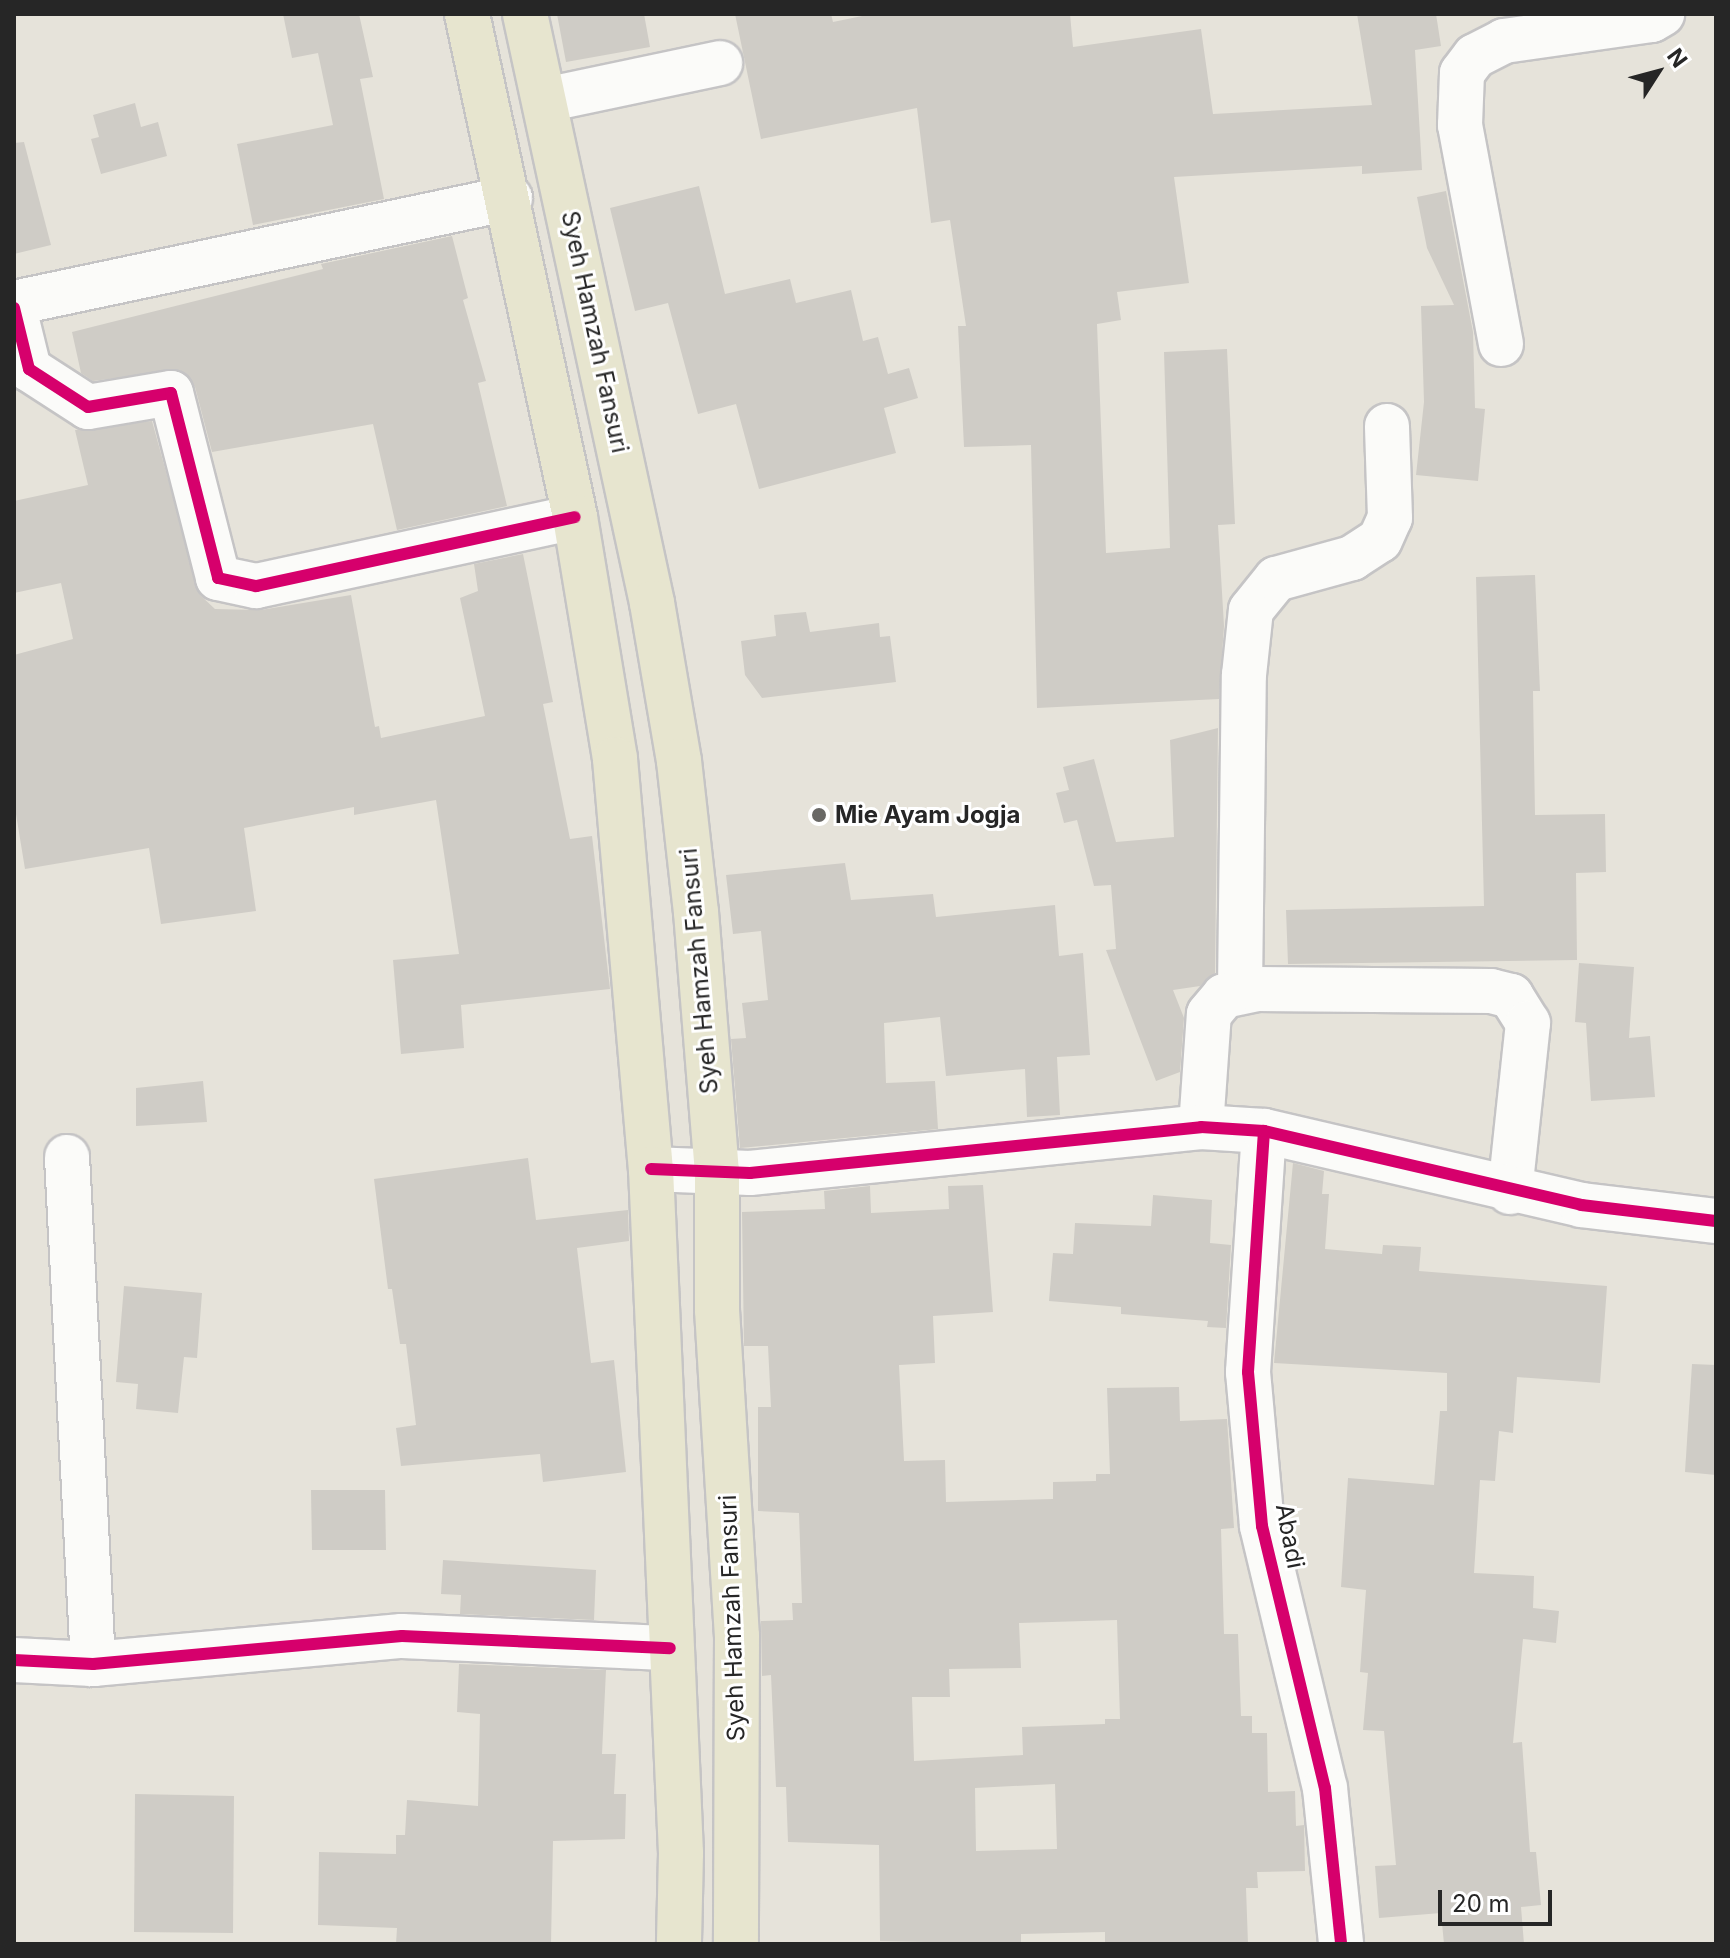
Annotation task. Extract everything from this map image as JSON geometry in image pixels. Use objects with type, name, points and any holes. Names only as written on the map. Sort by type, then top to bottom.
[{"type":"main road","points":[[467,14],[510,198],[575,517],[615,759],[651,1169],[681,1865],[679,1944]]},
{"type":"main road","name":"Syeh Hamzah Fansuri","points":[[525,14],[634,512],[679,761],[717,1171],[717,1310],[737,1636],[736,1944]]},
{"type":"main road","points":[[671,1642],[737,1636]]},
{"type":"street","points":[[1501,344],[1460,125],[1462,73],[1475,56],[1504,41],[1652,20],[1662,14]]},
{"type":"street","points":[[545,100],[720,63]]},
{"type":"street","points":[[510,198],[14,305],[29,369],[88,407],[171,393],[218,578],[256,586],[575,517]]},
{"type":"street","points":[[1240,990],[1244,675],[1251,610],[1276,579],[1352,558],[1380,540],[1390,518],[1387,426]]},
{"type":"street","points":[[1201,1127],[1209,1014],[1224,996],[1240,990],[1491,991],[1511,996],[1528,1023],[1510,1192]]},
{"type":"street","points":[[651,1169],[750,1173],[1201,1127],[1264,1131],[1510,1192],[1716,1221]]},
{"type":"street","name":"Abadi","points":[[1264,1131],[1248,1372],[1262,1526],[1325,1788],[1341,1944]]},
{"type":"street","points":[[67,1157],[93,1664]]},
{"type":"street","points":[[14,1660],[93,1664],[402,1636],[671,1642]]},
{"type":"building","points":[[283,14],[359,14],[373,77],[360,79],[384,199],[253,225],[237,144],[333,125],[318,53],[292,58]]},
{"type":"building","points":[[557,14],[644,14],[650,47],[566,62]]},
{"type":"building","points":[[735,14],[831,14],[833,22],[872,14],[1070,14],[1073,47],[1201,29],[1213,114],[1372,105],[1357,14],[1436,14],[1441,46],[1415,50],[1422,170],[1362,174],[1362,166],[1174,177],[1189,283],[1117,292],[1121,320],[1097,324],[1106,553],[1170,548],[1164,352],[1227,349],[1235,524],[1218,525],[1224,626],[1219,699],[1037,708],[1031,445],[964,447],[958,326],[966,326],[950,220],[931,223],[917,108],[761,139]]},
{"type":"building","points":[[135,103],[141,127],[158,122],[167,156],[101,174],[91,139],[99,137],[93,115]]},
{"type":"building","points":[[24,142],[51,245],[14,254],[14,143]]},
{"type":"building","points":[[699,186],[725,294],[790,279],[796,303],[851,290],[863,341],[878,337],[888,374],[909,368],[918,398],[884,408],[896,453],[759,489],[736,404],[698,414],[668,303],[635,311],[610,208]]},
{"type":"building","points":[[1446,191],[1473,332],[1475,408],[1485,409],[1478,481],[1416,475],[1424,402],[1421,306],[1454,305],[1427,248],[1417,197]]},
{"type":"building","points":[[452,236],[468,298],[463,300],[486,381],[478,383],[507,506],[397,530],[373,424],[212,452],[195,387],[180,370],[93,381],[81,373],[72,332],[323,269],[321,264]]},
{"type":"building","points":[[152,421],[200,595],[215,609],[261,610],[351,595],[375,727],[379,726],[381,738],[485,716],[460,598],[478,591],[474,564],[523,554],[553,702],[543,704],[570,839],[592,836],[610,989],[461,1005],[464,1048],[401,1054],[393,960],[459,954],[436,800],[354,815],[354,807],[244,828],[256,911],[161,924],[149,848],[25,869],[14,802],[14,655],[73,639],[61,583],[14,593],[14,501],[88,485],[75,430]]},
{"type":"building","points":[[1535,575],[1540,691],[1533,691],[1535,815],[1605,814],[1606,872],[1576,873],[1577,960],[1288,964],[1286,910],[1484,906],[1476,577]]},
{"type":"building","points":[[806,612],[810,632],[879,623],[880,637],[890,636],[896,682],[762,698],[745,675],[741,641],[776,636],[774,615]]},
{"type":"building","points":[[1218,728],[1215,973],[1200,986],[1173,990],[1184,1018],[1180,1072],[1156,1081],[1106,950],[1116,949],[1111,885],[1094,886],[1077,820],[1064,823],[1056,793],[1069,790],[1063,767],[1094,759],[1116,842],[1174,837],[1170,740]]},
{"type":"building","points":[[845,863],[851,900],[933,894],[936,917],[1055,905],[1059,956],[1083,953],[1090,1055],[1057,1057],[1060,1115],[1027,1117],[1025,1069],[946,1076],[940,1017],[884,1023],[886,1083],[935,1081],[938,1129],[740,1148],[731,1039],[746,1038],[742,1003],[768,1000],[761,931],[733,934],[726,875]]},
{"type":"building","points":[[1579,963],[1634,967],[1629,1038],[1650,1036],[1655,1097],[1591,1101],[1586,1023],[1575,1022]]},
{"type":"building","points":[[203,1081],[207,1122],[136,1126],[136,1088]]},
{"type":"building","points":[[528,1158],[536,1220],[628,1210],[629,1241],[577,1248],[591,1363],[614,1360],[626,1472],[543,1482],[540,1454],[401,1466],[396,1428],[416,1425],[406,1344],[400,1344],[392,1289],[388,1289],[374,1179]]},
{"type":"building","points":[[1293,1163],[1324,1171],[1322,1194],[1329,1194],[1325,1249],[1382,1254],[1383,1245],[1421,1247],[1419,1271],[1607,1286],[1600,1383],[1517,1377],[1513,1433],[1499,1431],[1495,1481],[1480,1480],[1474,1573],[1534,1576],[1533,1608],[1559,1611],[1556,1643],[1523,1639],[1513,1743],[1522,1742],[1530,1852],[1536,1852],[1541,1905],[1521,1907],[1524,1944],[1444,1944],[1441,1913],[1379,1918],[1375,1866],[1396,1865],[1384,1731],[1363,1730],[1368,1673],[1360,1672],[1366,1590],[1341,1587],[1348,1478],[1434,1485],[1440,1411],[1447,1411],[1447,1373],[1274,1363]]},
{"type":"building","points":[[983,1185],[993,1312],[933,1316],[935,1363],[899,1365],[904,1461],[945,1460],[946,1502],[1053,1499],[1053,1482],[1096,1481],[1096,1474],[1110,1474],[1107,1388],[1179,1387],[1180,1421],[1227,1419],[1234,1528],[1221,1529],[1224,1634],[1238,1634],[1241,1716],[1252,1716],[1252,1733],[1267,1733],[1268,1792],[1295,1791],[1296,1826],[1304,1825],[1305,1871],[1257,1872],[1258,1888],[1246,1888],[1248,1944],[1105,1944],[1105,1932],[1021,1934],[1021,1944],[880,1941],[879,1845],[788,1842],[786,1787],[776,1787],[771,1675],[762,1676],[761,1621],[793,1620],[792,1603],[802,1603],[799,1513],[758,1511],[758,1407],[771,1407],[768,1346],[744,1346],[742,1212],[825,1209],[824,1191],[870,1186],[871,1213],[949,1209],[948,1186]],"holes":[[[1117,1620],[1120,1719],[1105,1719],[1105,1724],[1022,1727],[1023,1755],[914,1761],[912,1697],[950,1697],[949,1669],[1021,1668],[1019,1623]],[[1055,1784],[1057,1849],[976,1851],[975,1788]]]},
{"type":"building","points":[[1153,1195],[1212,1200],[1210,1243],[1231,1245],[1226,1328],[1207,1327],[1208,1321],[1121,1314],[1121,1307],[1049,1301],[1053,1253],[1073,1254],[1075,1223],[1151,1226]]},
{"type":"building","points":[[124,1286],[202,1293],[197,1358],[184,1357],[178,1413],[136,1409],[138,1384],[116,1382]]},
{"type":"building","points":[[1692,1364],[1716,1365],[1716,1475],[1685,1472]]},
{"type":"building","points":[[311,1490],[385,1490],[386,1550],[312,1550]]},
{"type":"building","points":[[443,1560],[596,1570],[594,1620],[460,1614],[461,1595],[441,1594]]},
{"type":"building","points":[[459,1664],[606,1670],[602,1754],[616,1754],[614,1794],[626,1794],[625,1839],[553,1841],[551,1944],[396,1944],[397,1928],[318,1925],[319,1852],[396,1854],[396,1835],[405,1835],[407,1800],[478,1806],[480,1714],[457,1712]]},
{"type":"building","points":[[135,1794],[234,1796],[233,1933],[134,1932]]},
{"type":"cycle path","points":[[14,308],[29,369],[88,407],[171,393],[218,578],[256,586],[575,517]]},
{"type":"cycle path","points":[[651,1169],[750,1173],[1201,1127],[1264,1131],[1581,1205],[1716,1221]]},
{"type":"cycle path","points":[[1264,1131],[1248,1372],[1262,1526],[1325,1788],[1341,1944]]},
{"type":"cycle path","points":[[14,1660],[93,1664],[402,1636],[670,1648]]},
{"type":"place","name":"Mie Ayam Jogja","points":[[819,815]]}]
